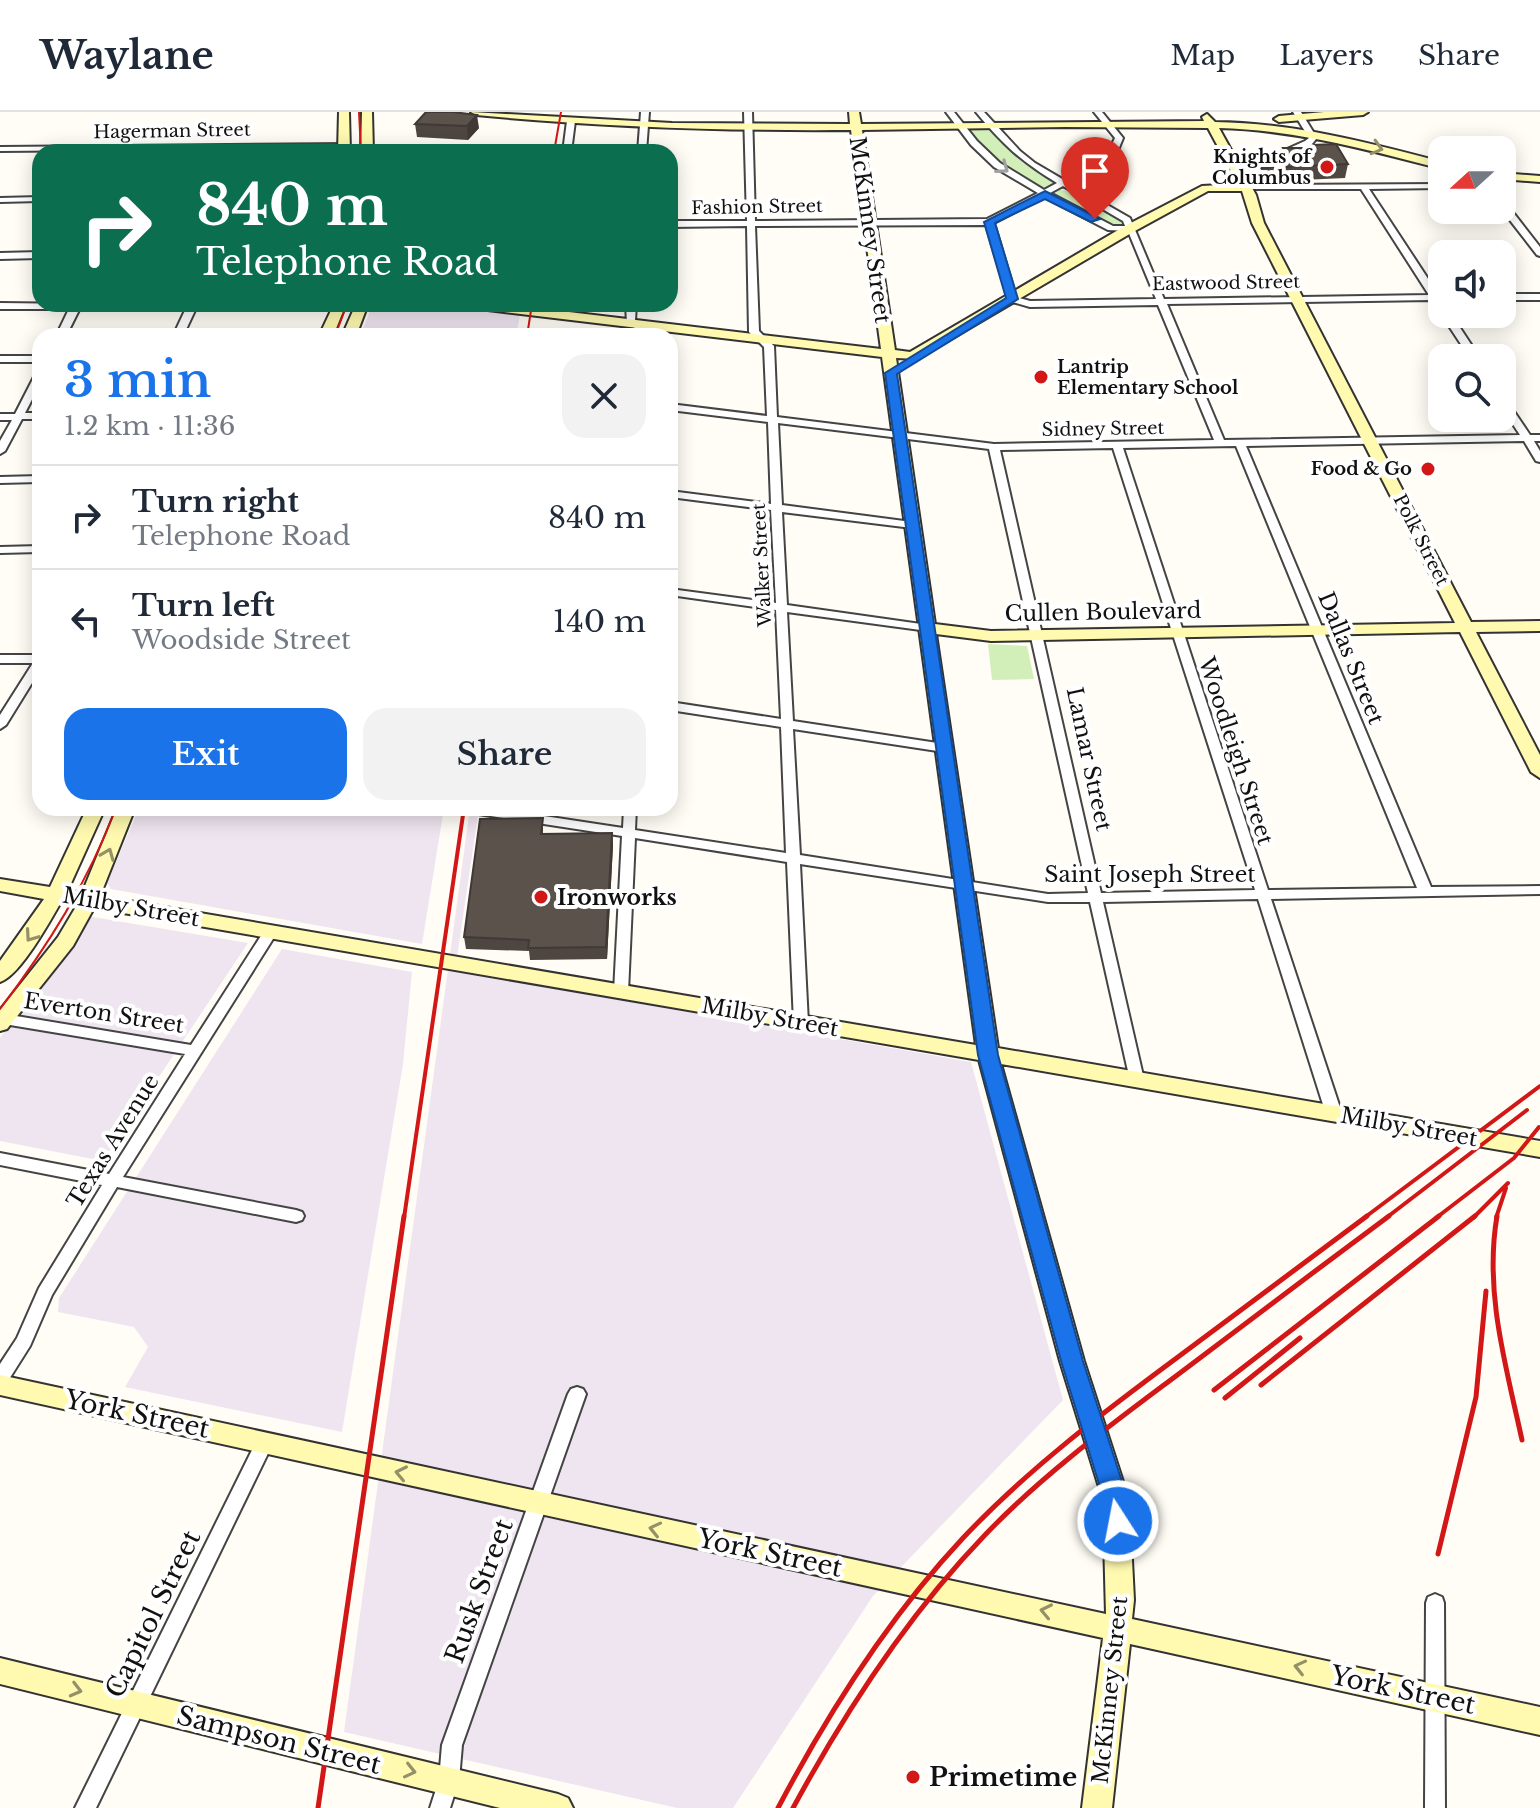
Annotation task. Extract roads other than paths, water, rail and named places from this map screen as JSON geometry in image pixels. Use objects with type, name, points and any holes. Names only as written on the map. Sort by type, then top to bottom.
[{"type":"street","points":[[344,112],[344,144]]},
{"type":"street","points":[[367,112],[367,144]]},
{"type":"street","points":[[476,112],[571,121],[1203,119],[1363,112]]},
{"type":"street","points":[[556,112],[644,119]]},
{"type":"street","points":[[891,373],[1129,229],[1206,188],[1301,146],[1313,138],[1299,115]]},
{"type":"street","points":[[642,144],[644,119]]},
{"type":"street","points":[[987,119],[1017,153],[1063,185],[1127,220],[1220,443]]},
{"type":"street","points":[[1012,299],[989,222],[1063,185],[1112,155],[1119,138],[1104,119]]},
{"type":"street","points":[[1203,119],[1310,133],[1428,162]]},
{"type":"street","name":"Polk Street","points":[[1203,119],[1540,772]]},
{"type":"street","name":"McKinney Street","points":[[855,120],[988,1055],[1072,1361],[1116,1500],[1122,1577],[1119,1627],[1097,1808]]},
{"type":"street","points":[[956,120],[997,165],[1111,228],[1129,229]]},
{"type":"street","points":[[568,144],[571,121]]},
{"type":"street","name":"Walker Street","points":[[748,121],[754,332],[769,346],[801,1023]]},
{"type":"street","name":"Hagerman Street","points":[[0,149],[32,149]]},
{"type":"street","points":[[1233,177],[1364,187],[1428,186]]},
{"type":"street","points":[[1516,177],[1540,179]]},
{"type":"street","points":[[1364,187],[1428,281]]},
{"type":"street","points":[[0,200],[32,199]]},
{"type":"street","name":"Fashion Street","points":[[678,224],[989,222]]},
{"type":"street","points":[[1516,222],[1540,253]]},
{"type":"street","points":[[0,256],[32,255]]},
{"type":"street","name":"Eastwood Street","points":[[1012,299],[1030,304],[1428,297]]},
{"type":"street","points":[[1516,297],[1540,297]]},
{"type":"street","points":[[0,306],[32,306]]},
{"type":"street","points":[[563,312],[657,328]]},
{"type":"street","points":[[631,312],[630,322],[642,328]]},
{"type":"street","points":[[678,330],[917,355]]},
{"type":"street","points":[[0,359],[32,359]]},
{"type":"street","points":[[0,451],[32,390]]},
{"type":"street","name":"Sidney Street","points":[[678,408],[994,447],[1540,438]]},
{"type":"street","points":[[0,417],[32,416]]},
{"type":"street","points":[[1516,421],[1540,459]]},
{"type":"street","name":"Dallas Street","points":[[1240,443],[1425,890]]},
{"type":"street","name":"Woodleigh Street","points":[[1117,445],[1334,1114]]},
{"type":"street","name":"Lamar Street","points":[[994,447],[1137,1080]]},
{"type":"street","points":[[0,480],[32,479]]},
{"type":"street","points":[[678,495],[912,525]]},
{"type":"street","points":[[0,550],[32,549]]},
{"type":"street","name":"Cullen Boulevard","points":[[678,593],[991,636],[1540,626]]},
{"type":"street","points":[[0,659],[32,659]]},
{"type":"street","points":[[0,725],[32,672]]},
{"type":"street","points":[[678,707],[944,748]]},
{"type":"street","points":[[0,975],[31,938],[56,894],[92,816]]},
{"type":"street","points":[[2,1022],[66,941],[89,900],[123,816]]},
{"type":"street","name":"Saint Joseph Street","points":[[517,816],[1048,898],[1540,890]]},
{"type":"street","points":[[621,992],[630,816]]},
{"type":"street","name":"Milby Street","points":[[0,885],[1540,1149]]},
{"type":"street","name":"Texas Avenue","points":[[0,1382],[24,1341],[45,1293],[271,931]]},
{"type":"street","name":"Everton Street","points":[[2,1022],[196,1051]]},
{"type":"street","points":[[0,1159],[296,1216]]},
{"type":"street","name":"York Street","points":[[0,1382],[1540,1721]]},
{"type":"street","name":"Rusk Street","points":[[440,1808],[449,1780],[452,1745],[577,1394]]},
{"type":"street","name":"Capitol Street","points":[[85,1808],[138,1706],[265,1441]]},
{"type":"street","points":[[1435,1603],[1435,1808]]},
{"type":"street","name":"Sampson Street","points":[[0,1671],[558,1808]]},
{"type":"tram line","points":[[359,112],[361,144]]},
{"type":"tram line","points":[[338,328],[344,312]]},
{"type":"tram line","points":[[0,1009],[66,913],[113,816]]},
{"type":"railway","points":[[555,144],[561,112]]},
{"type":"railway","points":[[528,328],[531,312]]},
{"type":"railway","points":[[404,1218],[463,816]]},
{"type":"railway","points":[[1364,1218],[1540,1086]]},
{"type":"railway","points":[[1386,1218],[1527,1110]]},
{"type":"railway","points":[[1436,1218],[1514,1158],[1539,1127]]},
{"type":"railway","points":[[1475,1216],[1508,1183]]},
{"type":"railway","points":[[1496,1218],[1506,1188]]},
{"type":"railway","points":[[318,1808],[404,1216]]},
{"type":"railway","points":[[778,1808],[839,1701],[885,1633],[936,1569],[988,1512],[1096,1419],[1367,1216]]},
{"type":"railway","points":[[793,1808],[834,1735],[904,1631],[956,1567],[1007,1513],[1104,1431],[1389,1216]]},
{"type":"railway","points":[[1214,1390],[1439,1216]]},
{"type":"railway","points":[[1261,1385],[1475,1216]]},
{"type":"railway","points":[[1497,1216],[1493,1273],[1495,1301],[1522,1440]]},
{"type":"railway","points":[[1438,1554],[1476,1397],[1486,1291]]},
{"type":"railway","points":[[1225,1398],[1300,1338]]},
{"type":"place","name":"Knights of Columbus","points":[[1327,167]]},
{"type":"place","name":"Lantrip Elementary School","points":[[1041,377]]},
{"type":"place","name":"Food & Go","points":[[1428,469]]},
{"type":"place","name":"Ironworks","points":[[541,897]]},
{"type":"place","name":"Primetime","points":[[913,1777]]}]
